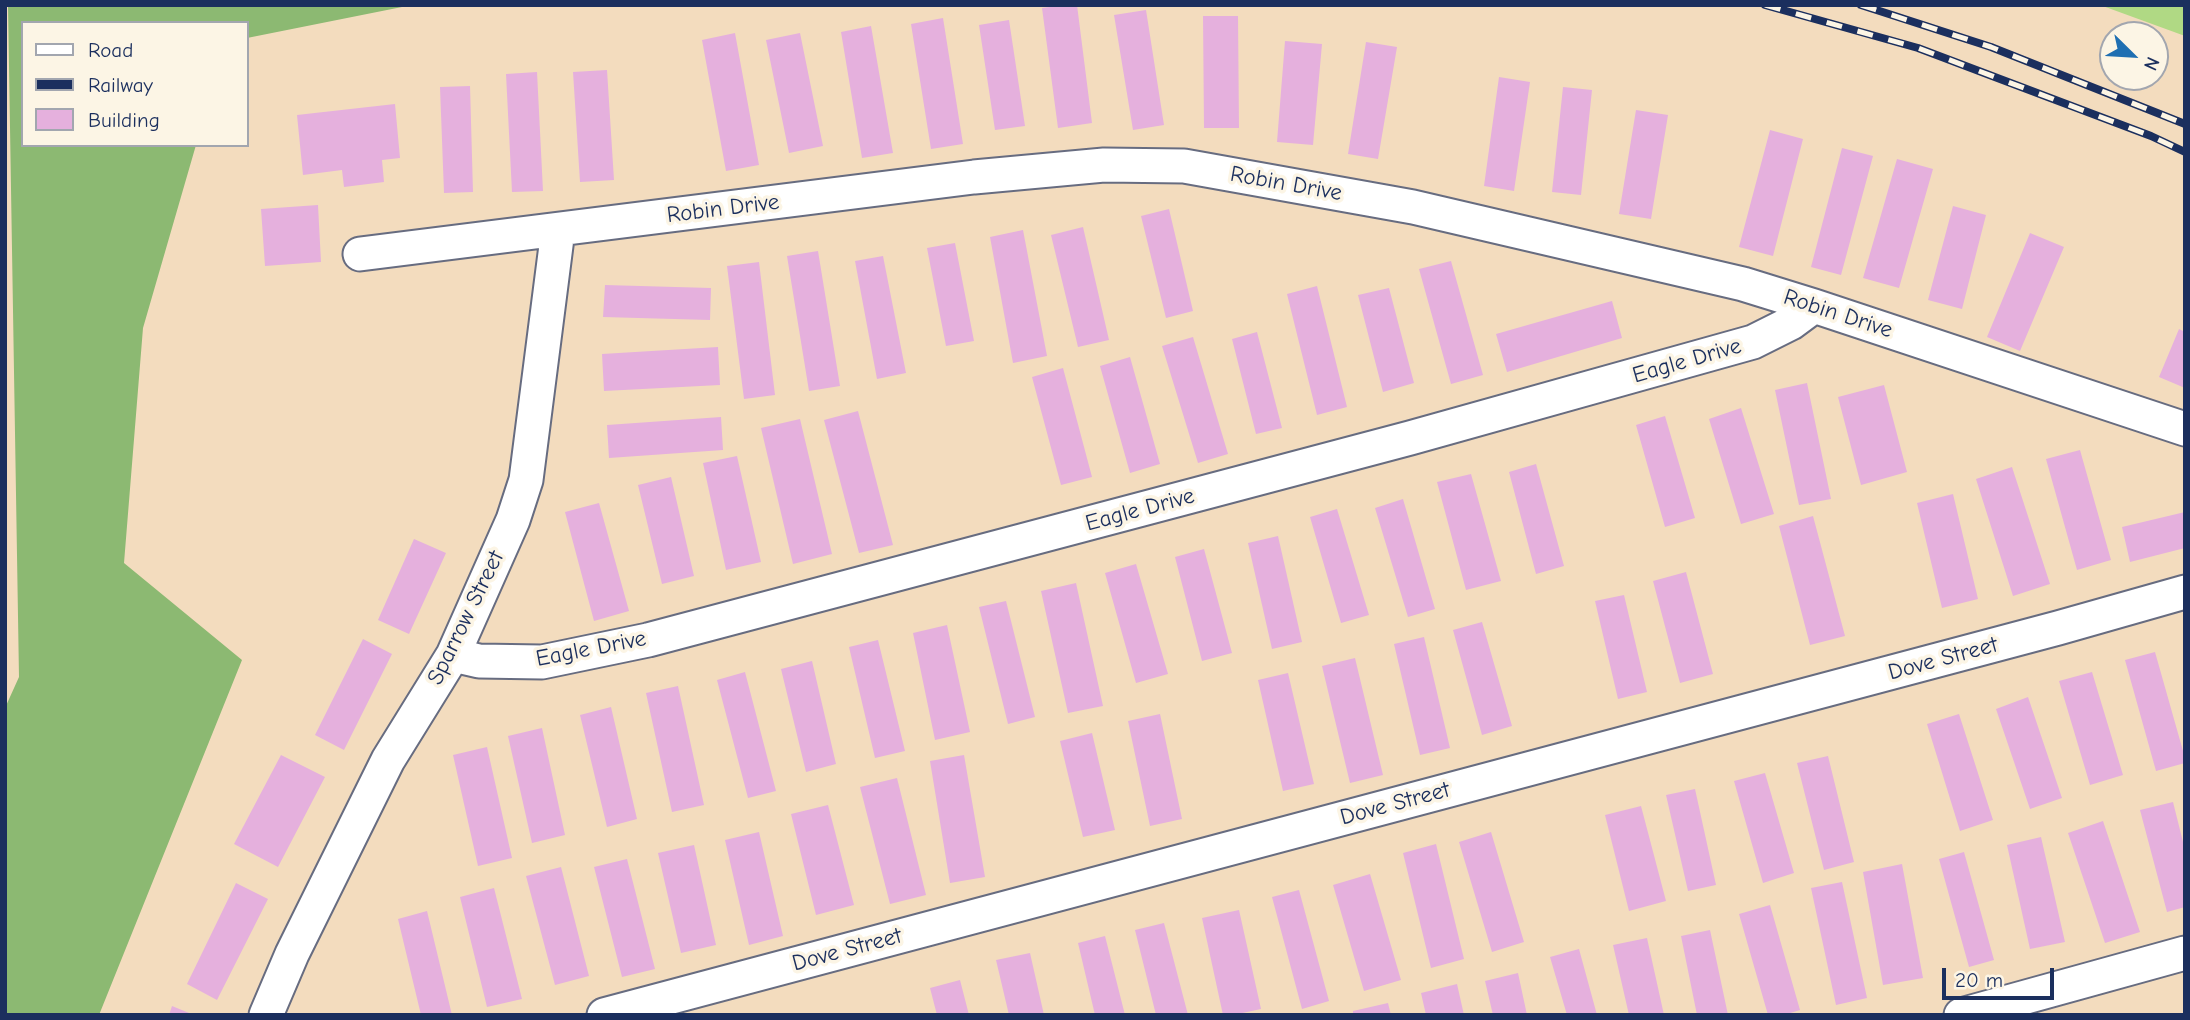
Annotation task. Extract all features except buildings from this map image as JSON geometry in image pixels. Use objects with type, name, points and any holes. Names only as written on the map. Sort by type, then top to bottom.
[{"type":"street","name":"Robin Drive","points":[[360,254],[974,177],[1104,165],[1184,166],[1413,207],[1743,284],[2185,429]]},
{"type":"street","name":"Sparrow Street","points":[[266,1015],[292,954],[388,760],[453,655],[513,520],[526,480],[558,230]]},
{"type":"street","name":"Eagle Drive","points":[[453,655],[479,661],[542,662],[648,639],[1410,438],[1753,342],[1791,323],[1814,306]]},
{"type":"street","name":"Dove Street","points":[[604,1015],[2185,592]]},
{"type":"street","points":[[1961,1015],[2185,953]]},
{"type":"green space","points":[[8,5],[412,5],[248,38],[248,21],[21,21],[21,147],[195,147],[143,328],[124,563],[242,660],[99,1015],[5,1015],[5,708],[19,677]]},
{"type":"green space","points":[[2100,5],[2185,5],[2185,36],[2169,30],[2169,21],[2144,21]]},
{"type":"railway","points":[[1765,5],[1918,48],[2151,136],[2185,152]]},
{"type":"railway","points":[[1861,5],[1991,47],[2185,124]]}]
